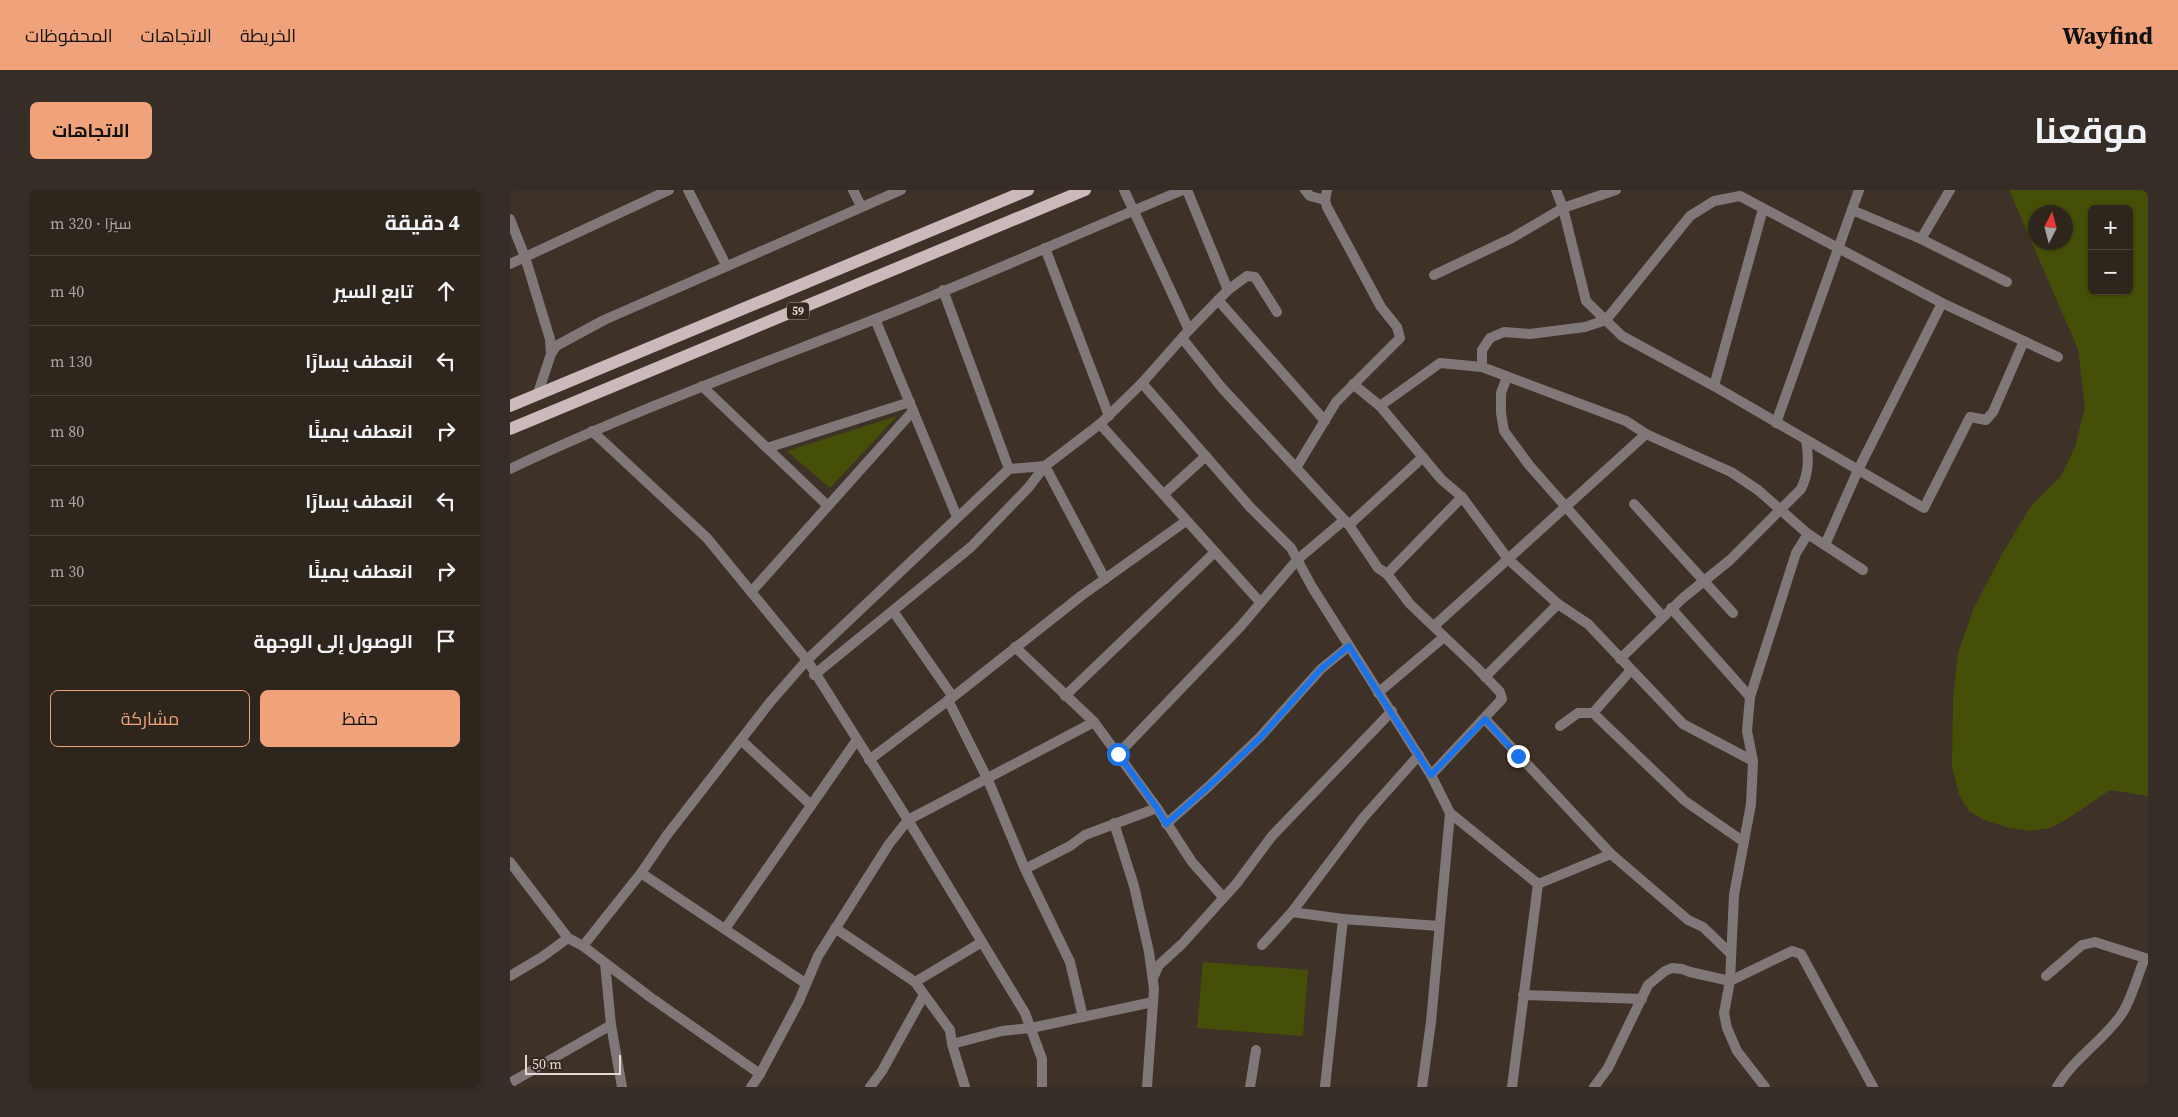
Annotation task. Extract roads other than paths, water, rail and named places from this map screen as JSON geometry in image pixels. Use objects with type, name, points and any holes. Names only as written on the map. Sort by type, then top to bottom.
[{"type":"main road","name":"59","points":[[510,406],[1028,190]]},
{"type":"main road","name":"59","points":[[510,429],[1085,190]]},
{"type":"street","points":[[510,264],[669,190]]},
{"type":"street","points":[[688,190],[726,265]]},
{"type":"street","points":[[853,190],[861,206]]},
{"type":"street","points":[[550,354],[556,346],[604,320],[901,190]]},
{"type":"street","points":[[1124,190],[1185,334],[1222,388],[1346,523],[1378,568],[1387,574],[1410,604],[1500,692],[1502,699],[1431,775]]},
{"type":"street","points":[[510,469],[592,431],[875,319],[1183,190]]},
{"type":"street","points":[[1187,190],[1228,290]]},
{"type":"street","points":[[1296,468],[1336,402],[1400,338],[1397,327],[1381,308],[1326,195],[1310,196],[1305,190]]},
{"type":"street","points":[[1556,190],[1563,208],[1586,301],[1622,336],[1714,386],[1924,508],[1970,417],[1986,420],[1993,412],[2024,342]]},
{"type":"street","points":[[1434,275],[1512,238],[1563,208],[1616,190]]},
{"type":"street","points":[[1776,423],[1859,190]]},
{"type":"street","points":[[1921,239],[1950,190]]},
{"type":"street","points":[[1482,367],[1482,350],[1490,338],[1504,332],[1539,333],[1585,327],[1606,320],[1690,216],[1714,201],[1741,193],[1764,209],[1942,304],[2058,357]]},
{"type":"street","points":[[1714,386],[1764,209]]},
{"type":"street","points":[[1852,210],[1921,239],[2007,282]]},
{"type":"street","points":[[510,219],[525,257],[550,339],[550,354],[538,393]]},
{"type":"street","points":[[1045,248],[1109,416]]},
{"type":"street","points":[[814,675],[971,547],[1028,488],[1046,466],[1100,424],[1142,383],[1185,334],[1228,290],[1247,276],[1254,277],[1277,312]]},
{"type":"street","points":[[943,290],[1009,469]]},
{"type":"street","points":[[1218,300],[1325,421]]},
{"type":"street","points":[[1825,546],[1858,470],[1942,304]]},
{"type":"street","points":[[875,319],[957,517]]},
{"type":"street","points":[[1380,406],[1440,363],[1482,367],[1626,421],[1646,434],[1731,472],[1758,490],[1808,534],[1863,570]]},
{"type":"street","points":[[1507,377],[1501,393],[1501,413],[1504,431],[1529,465],[1663,617]]},
{"type":"street","points":[[1142,383],[1250,507],[1291,548],[1378,693],[1392,711],[1419,755],[1450,813],[1538,884]]},
{"type":"street","points":[[1353,384],[1380,406],[1441,479],[1462,497],[1508,559],[1558,604],[1588,624],[1683,724],[1753,761]]},
{"type":"street","points":[[702,386],[828,506]]},
{"type":"street","points":[[767,448],[911,407]]},
{"type":"street","points":[[751,592],[828,506],[911,407]]},
{"type":"street","points":[[1100,424],[1260,602]]},
{"type":"street","points":[[592,431],[707,538],[807,660],[814,675],[908,820],[1025,1013],[1042,1059],[1042,1087]]},
{"type":"street","points":[[1434,626],[1646,434]]},
{"type":"street","points":[[1620,659],[1672,608],[1730,560],[1801,489],[1807,478],[1806,440]]},
{"type":"street","points":[[1164,494],[1206,456]]},
{"type":"street","points":[[1118,754],[1240,627],[1297,560],[1346,523],[1423,457]]},
{"type":"street","points":[[583,946],[641,873],[667,835],[741,740],[807,660],[1009,469],[1046,466]]},
{"type":"street","points":[[1046,466],[1105,579]]},
{"type":"street","points":[[1387,574],[1462,497]]},
{"type":"street","points":[[1634,504],[1733,613]]},
{"type":"street","points":[[869,760],[1105,579],[1186,521]]},
{"type":"street","points":[[1765,1087],[1738,1051],[1727,1028],[1724,1013],[1730,981],[1733,903],[1751,804],[1753,761],[1747,731],[1750,697],[1796,553],[1808,534]]},
{"type":"street","points":[[1065,696],[1215,552]]},
{"type":"street","points":[[1485,677],[1558,604]]},
{"type":"street","points":[[1672,608],[1750,697]]},
{"type":"street","points":[[893,611],[950,699],[988,780],[1025,869],[1070,962],[1083,1017]]},
{"type":"street","points":[[1378,693],[1444,637]]},
{"type":"street","points":[[1166,824],[1260,738],[1321,669],[1349,646]]},
{"type":"street","points":[[1015,647],[1094,722],[1157,808],[1192,862],[1223,897]]},
{"type":"street","points":[[1560,726],[1578,713],[1593,712],[1631,670]]},
{"type":"street","points":[[1152,978],[1160,965],[1182,944],[1236,883],[1272,836],[1392,711]]},
{"type":"street","points":[[1593,712],[1685,801],[1744,842]]},
{"type":"street","points":[[1485,719],[1612,854],[1688,920],[1703,928],[1731,954]]},
{"type":"street","points":[[751,1087],[760,1074],[799,1001],[805,983],[835,928],[889,844],[908,820],[988,780],[1094,722]]},
{"type":"street","points":[[741,740],[811,805]]},
{"type":"street","points":[[725,929],[856,741]]},
{"type":"street","points":[[1262,944],[1292,912],[1363,818],[1419,755]]},
{"type":"street","points":[[1025,869],[1070,846],[1085,835],[1157,808]]},
{"type":"street","points":[[1422,1087],[1431,1022],[1438,926],[1445,881],[1450,813]]},
{"type":"street","points":[[1114,824],[1134,886],[1152,978],[1153,1002],[1147,1087]]},
{"type":"street","points":[[1538,884],[1612,854]]},
{"type":"street","points":[[510,863],[568,938],[583,946],[650,997],[760,1074]]},
{"type":"street","points":[[641,873],[805,983]]},
{"type":"street","points":[[1512,1087],[1538,884]]},
{"type":"street","points":[[1292,912],[1344,919],[1438,926]]},
{"type":"street","points":[[1325,1087],[1344,919]]},
{"type":"street","points":[[835,928],[915,982],[950,1030],[952,1044],[965,1087]]},
{"type":"street","points":[[510,976],[542,957],[568,938]]},
{"type":"street","points":[[915,982],[982,942]]},
{"type":"street","points":[[2046,976],[2082,945],[2095,942],[2146,959],[2122,1013],[2103,1038],[2071,1068],[2057,1087]]},
{"type":"street","points":[[1594,1087],[1608,1068],[1648,985],[1665,971],[1672,968],[1730,981],[1792,951],[1800,954],[1873,1087]]},
{"type":"street","points":[[605,963],[610,1025],[622,1087]]},
{"type":"street","points":[[870,1087],[882,1071],[924,995]]},
{"type":"street","points":[[1523,995],[1642,999]]},
{"type":"street","points":[[952,1044],[1002,1032],[1031,1028],[1153,1002]]},
{"type":"street","points":[[510,1083],[610,1025]]},
{"type":"street","points":[[1250,1087],[1256,1050]]}]
